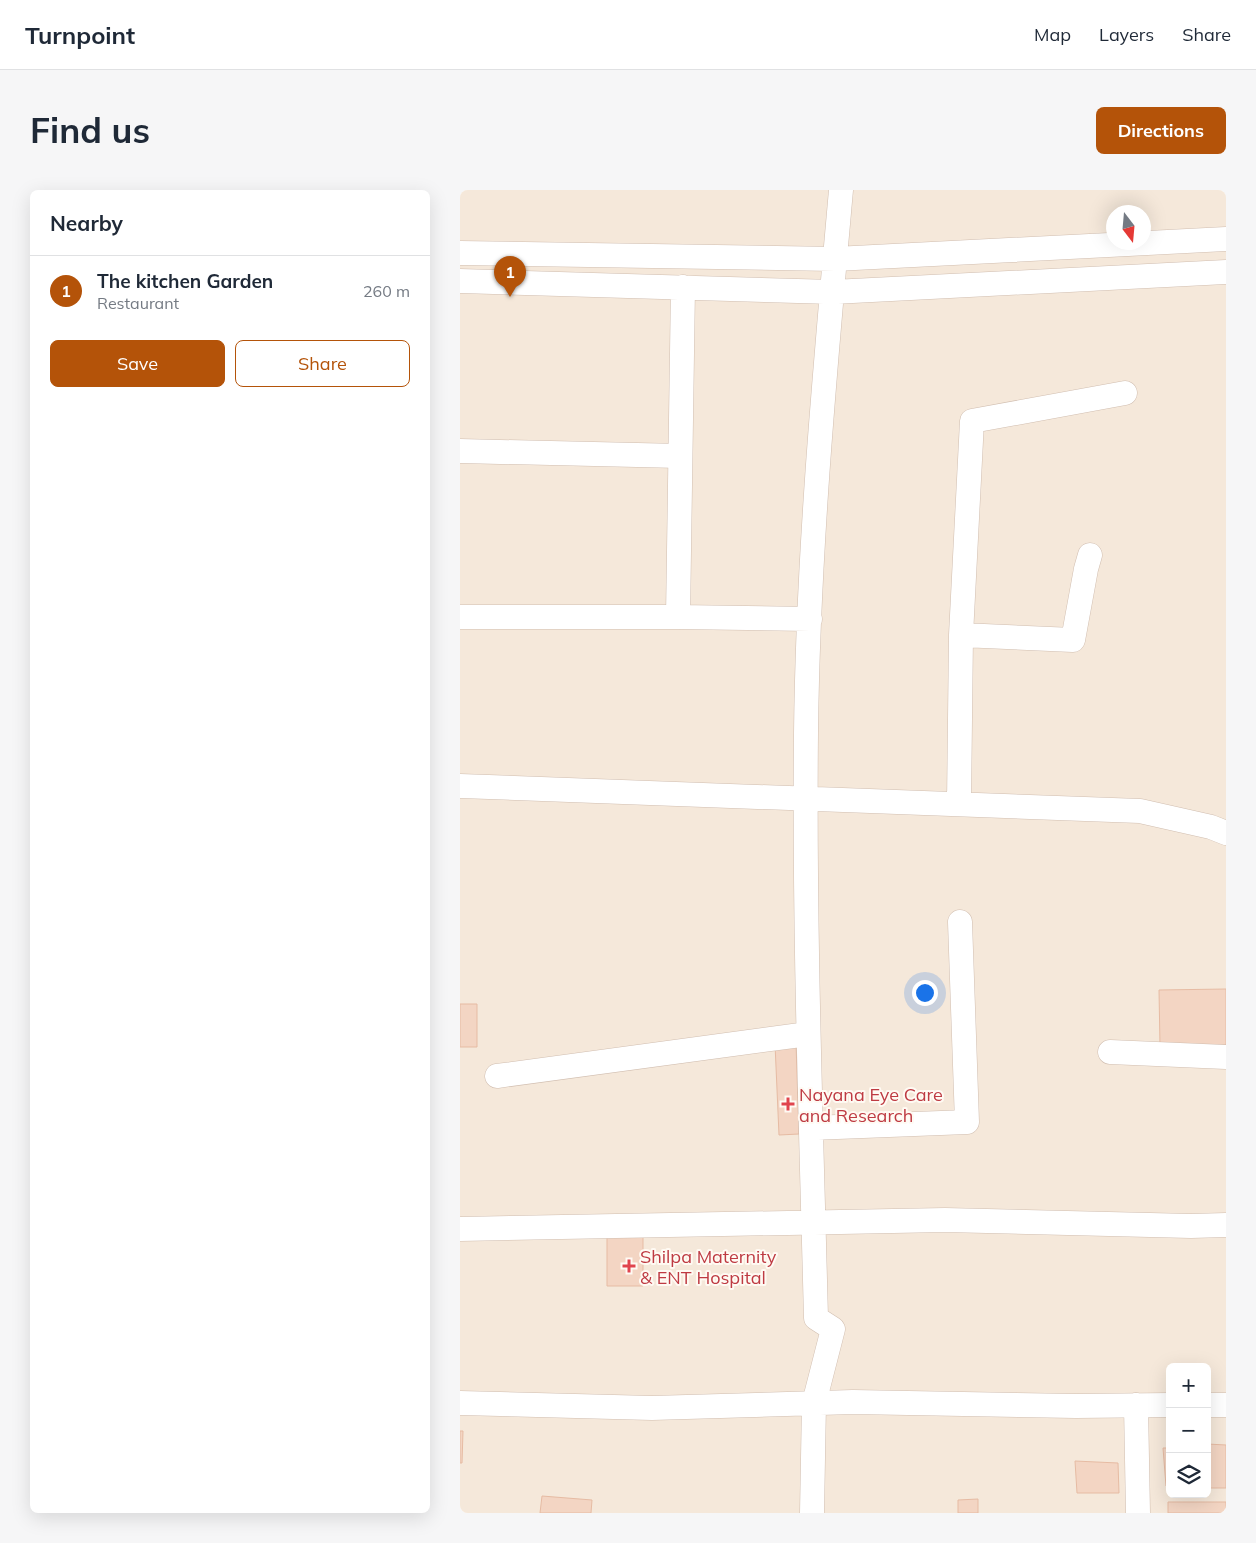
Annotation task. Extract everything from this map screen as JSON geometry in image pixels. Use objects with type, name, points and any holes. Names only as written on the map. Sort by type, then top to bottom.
[{"type":"street","points":[[812,1513],[814,1404],[833,1330],[816,1318],[808,1034],[806,732],[815,518],[842,190]]},
{"type":"street","points":[[460,254],[835,259],[1226,239]]},
{"type":"street","points":[[460,281],[833,292],[1226,272]]},
{"type":"street","points":[[678,617],[683,287]]},
{"type":"street","points":[[959,803],[960,635],[972,421],[1126,393]]},
{"type":"street","points":[[460,452],[680,456]]},
{"type":"street","points":[[960,635],[1073,640],[1090,555]]},
{"type":"street","points":[[460,617],[810,619]]},
{"type":"street","points":[[460,786],[1140,811],[1211,827],[1226,833]]},
{"type":"street","points":[[811,1128],[967,1122],[960,922]]},
{"type":"street","points":[[498,1076],[808,1034]]},
{"type":"street","points":[[1110,1052],[1226,1057]]},
{"type":"street","points":[[460,1229],[945,1220],[1192,1226],[1226,1224]]},
{"type":"street","points":[[460,1403],[652,1408],[853,1402],[1166,1405]]},
{"type":"street","points":[[1211,1405],[1226,1405]]},
{"type":"street","points":[[1136,1406],[1138,1513]]},
{"type":"shaded area","points":[[460,190],[1226,190],[1226,1513],[460,1513]]},
{"type":"building","points":[[1226,989],[1226,1045],[1160,1046],[1159,990]]},
{"type":"building","points":[[460,1004],[477,1004],[477,1047],[460,1047]]},
{"type":"building","points":[[796,1043],[799,1134],[779,1135],[775,1044]]},
{"type":"building","points":[[607,1232],[643,1232],[643,1286],[607,1286]]},
{"type":"building","points":[[460,1431],[463,1431],[462,1463],[460,1463]]},
{"type":"building","points":[[1211,1444],[1226,1445],[1226,1488],[1211,1488]]},
{"type":"building","points":[[1163,1448],[1166,1448],[1166,1486]]},
{"type":"building","points":[[1075,1461],[1118,1463],[1119,1493],[1077,1493]]},
{"type":"building","points":[[542,1496],[592,1500],[591,1513],[540,1513]]},
{"type":"building","points":[[978,1499],[978,1513],[958,1513],[958,1500]]},
{"type":"building","points":[[1168,1502],[1226,1502],[1226,1513],[1168,1513]]},
{"type":"place","name":"The kitchen Garden","points":[[510,297]]},
{"type":"place","name":"Nayana Eye Care and Research","points":[[788,1104]]},
{"type":"place","name":"Shilpa Maternity & ENT Hospital","points":[[629,1266]]}]
